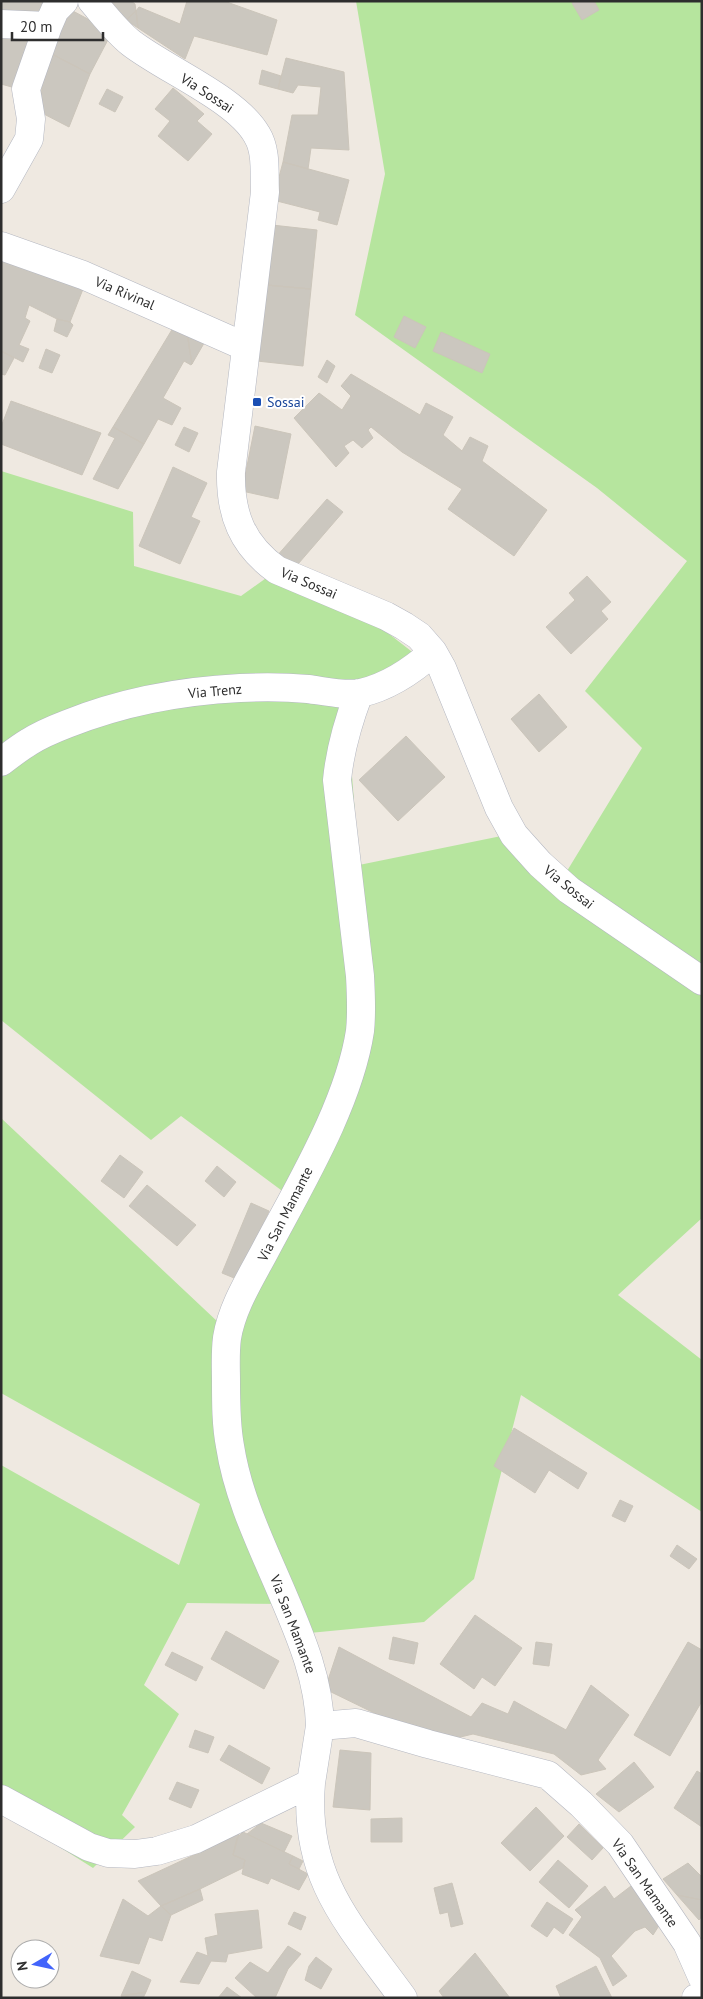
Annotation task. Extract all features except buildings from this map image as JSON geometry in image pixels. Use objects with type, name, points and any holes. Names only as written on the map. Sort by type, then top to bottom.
[{"type":"street","points":[[1,189],[29,139],[31,119],[26,89],[48,26],[55,10],[64,1]]},
{"type":"street","name":"Via Sossai","points":[[92,1],[130,42],[222,101],[242,116],[258,136],[264,158],[265,192],[230,493],[239,526],[250,546],[276,570],[386,616],[419,636],[433,652],[442,668],[499,808],[514,835],[540,864],[569,890],[702,981]]},
{"type":"street","points":[[1,24],[48,26]]},
{"type":"street","name":"Via Rivinal","points":[[1,246],[84,275],[246,347]]},
{"type":"street","name":"Via Trenz","points":[[1,762],[30,741],[56,729],[136,701],[203,691],[240,688],[282,688],[359,693],[376,688],[399,676],[417,666],[433,652]]},
{"type":"street","name":"Via San Mamante","points":[[359,693],[347,727],[340,755],[337,780],[360,968],[362,1005],[360,1031],[347,1082],[335,1112],[310,1166],[244,1291],[234,1315],[227,1338],[226,1418],[238,1481],[299,1634],[316,1685],[320,1706],[320,1726],[309,1806],[314,1850],[321,1874],[331,1897],[403,1998]]},
{"type":"street","name":"Via San Mamante","points":[[320,1726],[356,1723],[548,1775],[581,1804],[620,1844],[687,1943],[702,1977]]},
{"type":"street","points":[[1,1799],[88,1847],[108,1853],[135,1854],[157,1851],[196,1839],[311,1783]]},
{"type":"street","points":[[696,1998],[702,1997]]},
{"type":"green space","points":[[356,1],[702,1],[702,1218],[618,1295],[702,1360],[702,1512],[521,1395],[474,1579],[424,1622],[299,1634],[292,1604],[187,1603],[144,1685],[179,1714],[122,1815],[135,1827],[93,1868],[1,1810],[1,1465],[179,1565],[200,1504],[1,1393],[1,1118],[219,1323],[285,1193],[181,1116],[151,1140],[1,1020],[1,471],[133,512],[134,566],[241,596],[269,576],[375,623],[429,665],[369,676],[351,763],[359,865],[526,831],[567,871],[642,748],[585,691],[687,561],[597,488],[355,315],[385,174]]},
{"type":"place","name":"Sossai","points":[[257,402]]}]
